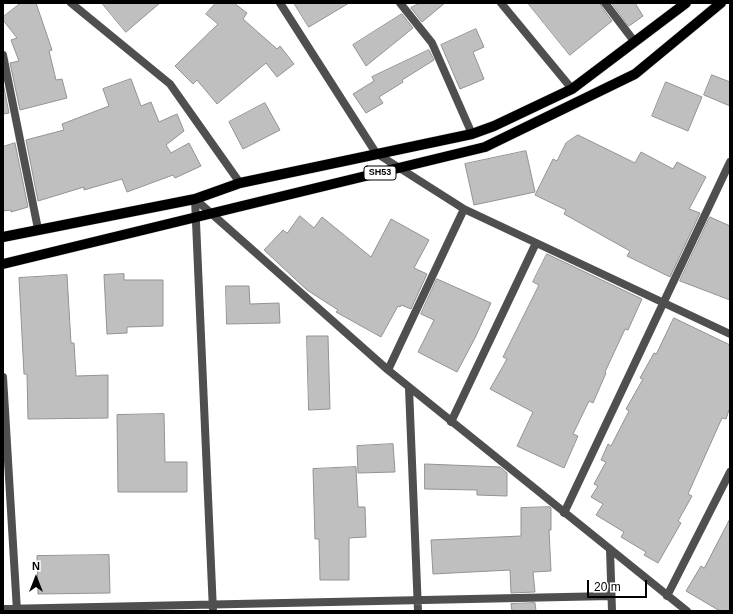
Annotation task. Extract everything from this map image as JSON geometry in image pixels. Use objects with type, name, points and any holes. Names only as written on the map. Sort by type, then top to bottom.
[{"type":"main road","name":"SH53","points":[[3,237],[196,199],[240,184],[376,153],[472,134],[494,126],[572,89],[686,3]]},
{"type":"main road","name":"SH53","points":[[3,264],[486,148],[635,74],[722,3]]},
{"type":"street","points":[[71,3],[170,84],[240,184]]},
{"type":"street","points":[[280,3],[376,153],[464,209],[730,334]]},
{"type":"street","points":[[400,3],[432,43],[472,134]]},
{"type":"street","points":[[501,3],[572,89]]},
{"type":"street","points":[[605,3],[634,41]]},
{"type":"street","points":[[3,55],[38,229]]},
{"type":"street","points":[[564,513],[730,162]]},
{"type":"street","points":[[196,199],[409,388],[687,611]]},
{"type":"street","points":[[196,199],[213,608]]},
{"type":"street","points":[[388,370],[464,209]]},
{"type":"street","points":[[451,422],[536,243]]},
{"type":"street","points":[[3,377],[17,610]]},
{"type":"street","points":[[409,388],[418,611]]},
{"type":"street","points":[[667,596],[730,472]]},
{"type":"street","points":[[610,549],[612,611]]},
{"type":"street","points":[[3,609],[213,608],[418,600],[611,596]]},
{"type":"building","points":[[21,3],[36,3],[52,50],[49,51],[56,80],[62,79],[67,98],[20,110],[10,63],[19,61],[11,40],[17,38],[3,20],[3,17]]},
{"type":"building","points":[[102,3],[160,3],[126,32]]},
{"type":"building","points":[[216,3],[234,3],[247,13],[243,19],[277,49],[280,46],[294,64],[277,77],[266,63],[217,104],[197,80],[193,84],[175,66],[218,24],[206,14]]},
{"type":"building","points":[[294,3],[349,3],[309,27]]},
{"type":"building","points":[[420,3],[445,3],[422,22],[411,8]]},
{"type":"building","points":[[528,3],[600,3],[612,21],[570,55]]},
{"type":"building","points":[[612,3],[635,3],[643,16],[629,26]]},
{"type":"building","points":[[402,14],[413,28],[366,66],[353,45]]},
{"type":"building","points":[[476,29],[484,47],[473,52],[484,79],[460,89],[441,45]]},
{"type":"building","points":[[429,50],[434,60],[402,80],[403,82],[379,97],[383,103],[366,113],[353,94],[374,81],[372,77]]},
{"type":"building","points":[[712,75],[730,82],[730,106],[704,95]]},
{"type":"building","points":[[131,79],[141,106],[151,102],[159,122],[177,114],[184,131],[166,145],[171,153],[189,143],[201,166],[175,178],[173,175],[127,192],[122,179],[84,190],[84,187],[38,201],[26,140],[64,130],[62,124],[109,106],[103,89]]},
{"type":"building","points":[[666,82],[702,97],[688,131],[652,116]]},
{"type":"building","points":[[3,83],[9,113],[3,114]]},
{"type":"building","points":[[265,103],[280,130],[243,149],[229,122]]},
{"type":"building","points":[[578,135],[635,163],[641,152],[673,169],[677,162],[706,177],[689,209],[700,213],[670,277],[627,256],[630,251],[564,214],[566,210],[535,195],[553,159],[557,161],[566,143]]},
{"type":"building","points":[[15,143],[28,207],[11,212],[11,210],[3,211],[3,147]]},
{"type":"building","points":[[526,151],[535,192],[474,205],[465,164]]},
{"type":"building","points":[[300,216],[314,228],[322,217],[371,257],[391,219],[429,240],[414,268],[427,274],[411,309],[401,305],[400,307],[398,306],[381,337],[336,312],[338,310],[307,290],[264,250],[283,230],[287,233]]},
{"type":"building","points":[[710,217],[730,226],[730,300],[680,281]]},
{"type":"building","points":[[547,254],[642,299],[628,330],[625,329],[605,372],[606,373],[593,403],[589,401],[573,434],[578,436],[564,468],[517,446],[533,412],[490,389],[507,359],[503,357],[539,285],[533,282]]},
{"type":"building","points":[[124,274],[124,280],[163,280],[163,326],[127,327],[127,333],[107,334],[104,275]]},
{"type":"building","points":[[67,275],[71,343],[74,343],[76,376],[108,375],[108,418],[28,419],[27,374],[24,374],[19,278]]},
{"type":"building","points":[[437,279],[491,303],[457,372],[418,352],[434,320],[421,314]]},
{"type":"building","points":[[226,286],[249,286],[250,304],[279,303],[280,323],[227,324]]},
{"type":"building","points":[[674,318],[730,345],[730,407],[726,419],[722,418],[688,494],[692,496],[678,521],[681,523],[658,563],[644,555],[646,552],[621,537],[624,532],[596,515],[603,504],[591,497],[598,486],[594,484],[606,462],[601,460],[608,444],[611,446],[629,411],[626,409],[643,379],[640,378],[654,353],[656,354]]},
{"type":"building","points":[[307,336],[328,336],[330,409],[309,410]]},
{"type":"building","points":[[164,414],[165,462],[187,462],[187,492],[118,492],[117,415]]},
{"type":"building","points":[[393,444],[395,472],[358,473],[357,446]]},
{"type":"building","points":[[425,464],[500,467],[507,473],[507,496],[477,495],[477,490],[425,489]]},
{"type":"building","points":[[356,467],[358,507],[365,507],[366,537],[349,538],[349,580],[320,580],[319,539],[315,539],[313,469]]},
{"type":"building","points":[[550,507],[551,530],[549,530],[551,571],[533,572],[535,592],[511,593],[510,570],[433,574],[431,540],[521,536],[521,508]]},
{"type":"building","points":[[730,519],[730,611],[720,611],[686,591],[701,566],[704,568]]},
{"type":"building","points":[[109,555],[110,593],[38,594],[37,556]]},
{"type":"building","points":[[535,603],[536,611],[512,611],[511,604]]}]
